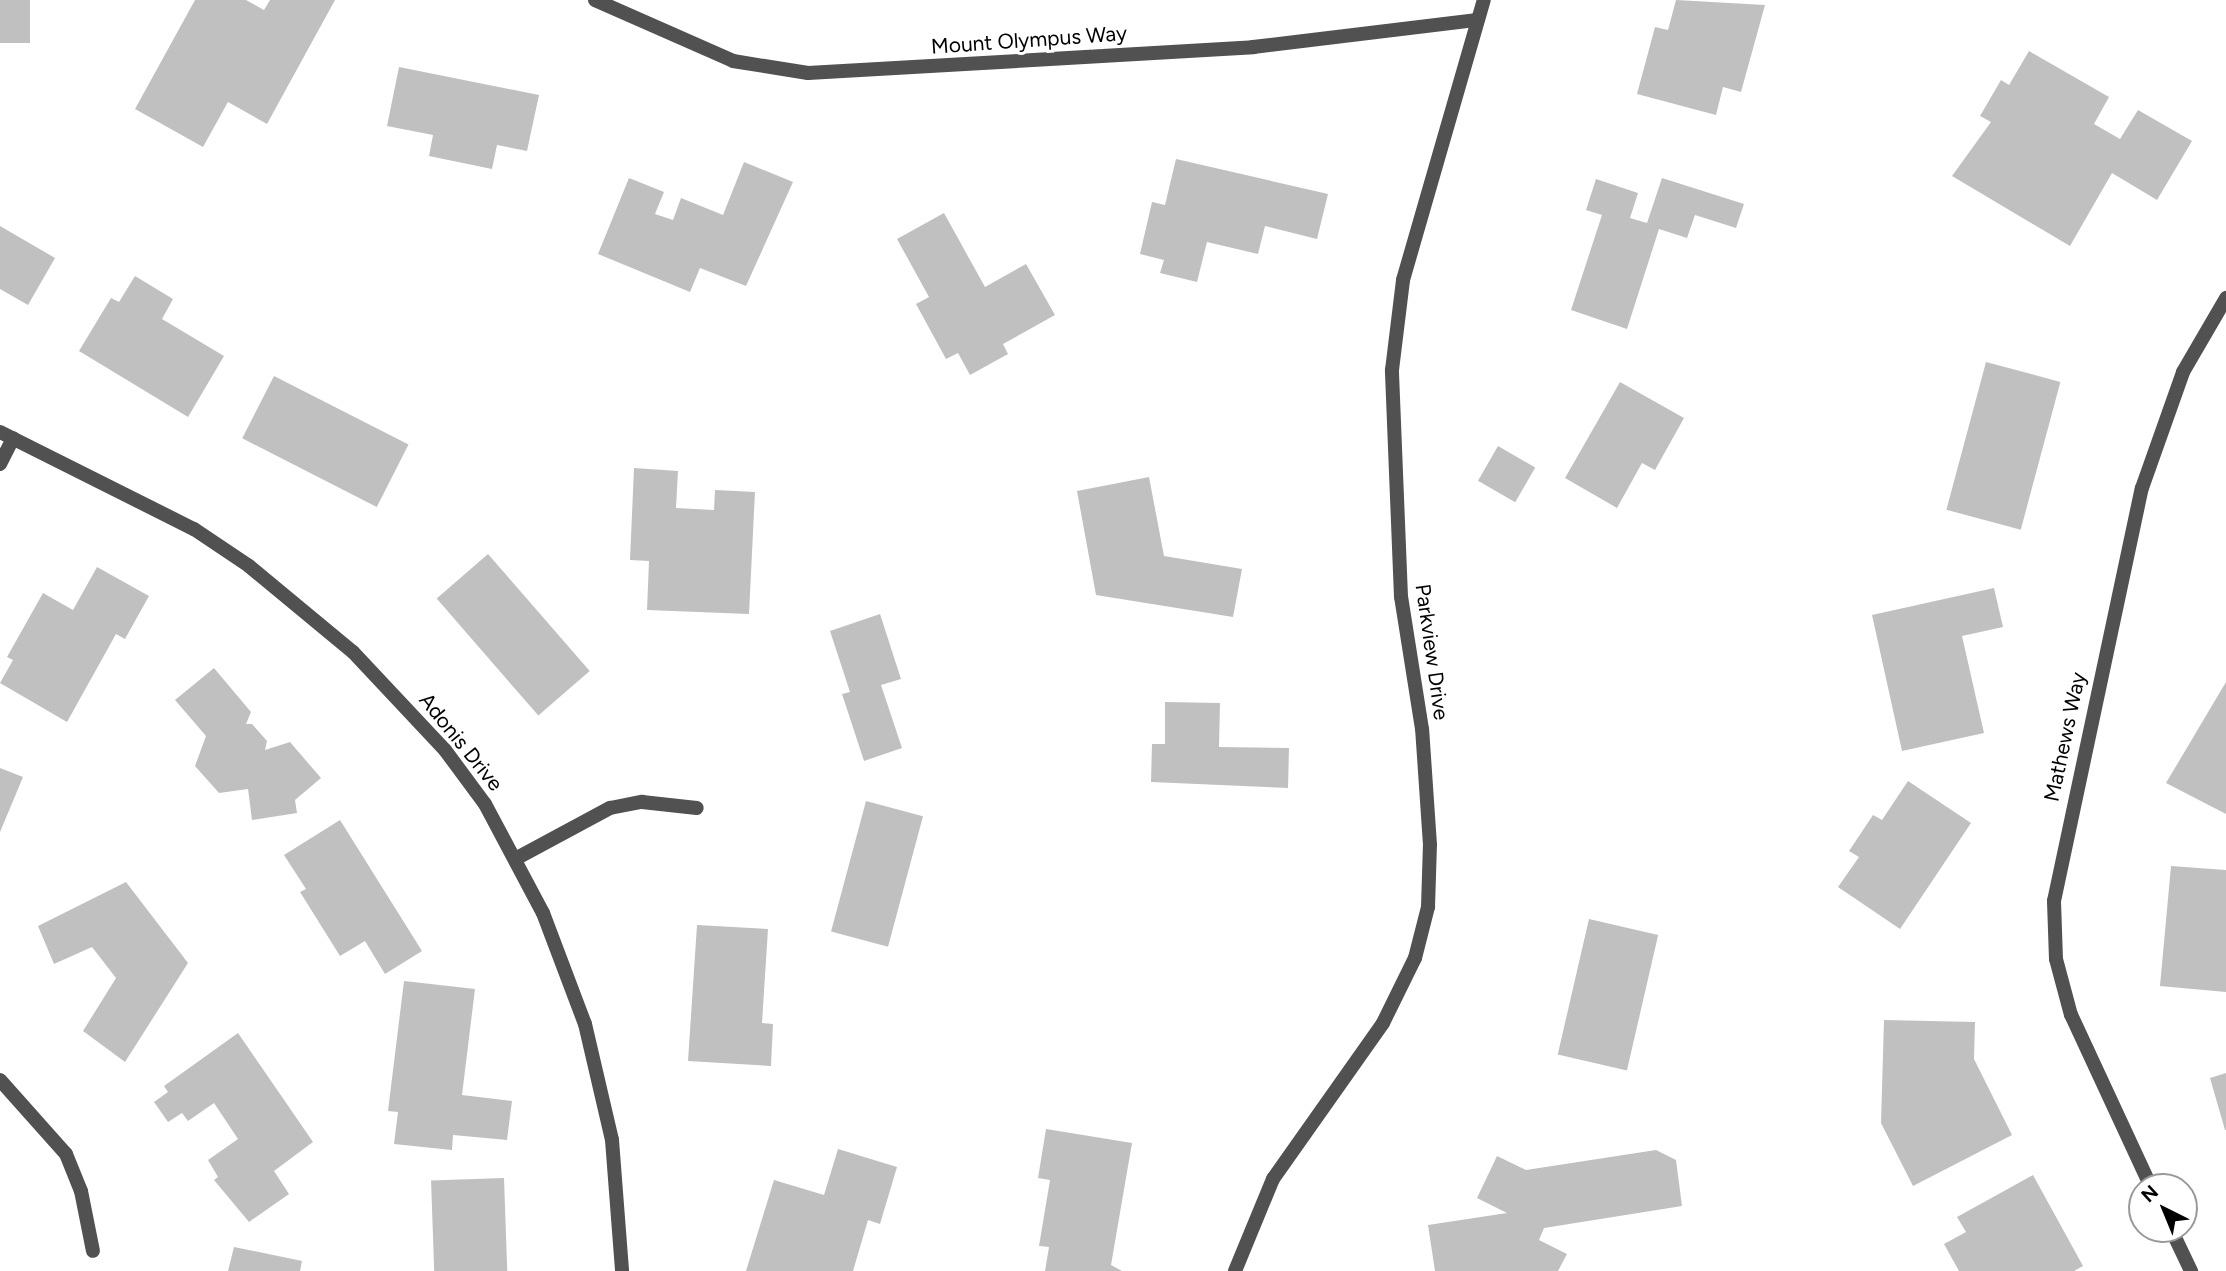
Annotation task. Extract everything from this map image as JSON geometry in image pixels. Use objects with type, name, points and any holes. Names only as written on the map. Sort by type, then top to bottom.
[{"type":"street","name":"Mount Olympus Way","points":[[595,0],[733,61],[808,73],[1253,47],[1477,20]]},
{"type":"street","name":"Parkview Drive","points":[[1235,1271],[1273,1179],[1383,1023],[1415,958],[1428,907],[1430,845],[1422,729],[1401,597],[1392,370],[1404,279],[1484,0]]},
{"type":"street","name":"Mathews Way","points":[[2144,1173],[2071,1015],[2056,958],[2054,901],[2142,488],[2177,384],[2226,298]]},
{"type":"street","points":[[0,464],[7,435]]},
{"type":"street","name":"Adonis Drive","points":[[7,435],[194,529],[303,607],[372,671],[444,750],[485,804],[516,858],[566,967],[600,1081],[619,1200],[622,1271]]},
{"type":"street","points":[[516,858],[610,808],[642,802],[696,808]]},
{"type":"street","points":[[0,1080],[65,1154],[81,1192],[93,1251]]},
{"type":"street","points":[[2178,1243],[2191,1271]]},
{"type":"building","points":[[0,0],[30,0],[30,43],[0,43]]},
{"type":"building","points":[[195,0],[246,0],[264,10],[270,0],[335,0],[267,124],[228,102],[203,147],[135,109]]},
{"type":"building","points":[[1676,0],[1765,5],[1741,92],[1723,87],[1716,115],[1637,94],[1655,27],[1668,30]]},
{"type":"building","points":[[2029,51],[2109,97],[2094,124],[2120,139],[2138,110],[2192,141],[2157,200],[2112,173],[2070,246],[1952,176],[1991,122],[1980,116],[2001,80],[2009,85]]},
{"type":"building","points":[[399,67],[539,95],[527,151],[497,145],[492,169],[429,156],[433,135],[387,126]]},
{"type":"building","points":[[1176,159],[1328,194],[1317,239],[1265,226],[1258,254],[1207,242],[1197,282],[1160,273],[1164,260],[1140,254],[1152,202],[1165,205]]},
{"type":"building","points":[[744,162],[793,182],[746,286],[700,268],[690,292],[598,254],[629,178],[664,192],[655,214],[673,220],[681,198],[723,215]]},
{"type":"building","points":[[1662,178],[1744,204],[1736,228],[1695,215],[1687,238],[1659,229],[1627,329],[1571,310],[1602,215],[1586,210],[1596,179],[1638,193],[1630,218],[1647,223]]},
{"type":"building","points":[[944,213],[985,287],[1026,264],[1055,315],[1003,344],[1008,354],[970,375],[958,353],[946,359],[916,304],[929,297],[897,239]]},
{"type":"building","points":[[0,226],[55,258],[28,305],[0,289]]},
{"type":"building","points":[[135,276],[173,299],[162,319],[224,356],[188,417],[79,351],[111,298],[119,302]]},
{"type":"building","points":[[1986,362],[2060,382],[2021,530],[1946,510]]},
{"type":"building","points":[[274,376],[409,445],[377,507],[242,438]]},
{"type":"building","points":[[1620,382],[1684,418],[1655,470],[1642,463],[1617,508],[1565,478]]},
{"type":"building","points":[[1498,446],[1535,468],[1515,502],[1478,481]]},
{"type":"building","points":[[634,468],[678,471],[676,508],[714,510],[715,490],[755,492],[749,614],[647,610],[649,561],[630,560]]},
{"type":"building","points":[[1149,477],[1164,556],[1242,569],[1233,617],[1096,595],[1077,491]]},
{"type":"building","points":[[488,554],[590,671],[538,716],[437,599]]},
{"type":"building","points":[[97,567],[149,596],[125,639],[116,634],[67,722],[0,683],[13,660],[7,657],[43,593],[73,610]]},
{"type":"building","points":[[1994,588],[2003,627],[1962,636],[1984,733],[1902,751],[1872,615]]},
{"type":"building","points":[[880,614],[901,679],[881,685],[902,748],[864,761],[842,694],[850,692],[830,631]]},
{"type":"building","points":[[214,668],[251,712],[246,724],[252,724],[267,741],[265,750],[290,742],[321,778],[295,800],[297,813],[252,820],[248,789],[219,793],[195,766],[206,736],[175,700]]},
{"type":"building","points":[[2226,682],[2226,814],[2166,783]]},
{"type":"building","points":[[1165,702],[1220,703],[1219,747],[1289,748],[1288,788],[1151,782],[1152,744],[1165,744]]},
{"type":"building","points":[[0,768],[23,777],[0,832]]},
{"type":"building","points":[[1908,781],[1971,823],[1900,929],[1838,887],[1859,857],[1849,851],[1873,815],[1882,820]]},
{"type":"building","points":[[866,801],[923,816],[888,947],[831,931]]},
{"type":"building","points":[[340,820],[422,951],[385,974],[365,941],[340,956],[300,892],[306,889],[284,855]]},
{"type":"building","points":[[2171,866],[2226,870],[2226,992],[2160,986]]},
{"type":"building","points":[[126,882],[188,963],[125,1062],[83,1031],[116,978],[92,947],[54,964],[38,926]]},
{"type":"building","points":[[1589,919],[1658,935],[1627,1070],[1558,1054]]},
{"type":"building","points":[[697,925],[768,929],[762,1023],[773,1024],[771,1066],[688,1061]]},
{"type":"building","points":[[404,981],[475,989],[462,1095],[512,1101],[507,1140],[453,1135],[452,1150],[394,1144],[398,1112],[388,1111]]},
{"type":"building","points":[[1884,1020],[1975,1022],[1974,1059],[2012,1135],[1913,1186],[1881,1123]]},
{"type":"building","points":[[238,1033],[313,1142],[274,1171],[289,1194],[249,1222],[214,1180],[218,1177],[208,1160],[238,1139],[214,1103],[188,1121],[182,1113],[168,1122],[154,1102],[168,1092],[164,1086]]},
{"type":"building","points":[[2226,1073],[2226,1130],[2225,1130],[2210,1078]]},
{"type":"building","points":[[1046,1129],[1132,1143],[1111,1265],[1122,1271],[1045,1271],[1049,1247],[1039,1246],[1050,1180],[1038,1178]]},
{"type":"building","points":[[838,1149],[897,1167],[880,1224],[868,1220],[853,1271],[746,1271],[774,1180],[824,1195]]},
{"type":"building","points":[[1656,1150],[1676,1160],[1682,1206],[1544,1228],[1539,1240],[1567,1254],[1558,1271],[1435,1271],[1428,1225],[1507,1213],[1477,1198],[1497,1156],[1526,1170]]},
{"type":"building","points":[[2033,1175],[2083,1266],[2074,1271],[1959,1271],[1944,1244],[1966,1232],[1957,1217]]},
{"type":"building","points":[[504,1178],[507,1271],[434,1271],[431,1181]]},
{"type":"building","points":[[234,1247],[302,1261],[300,1271],[228,1271]]}]
